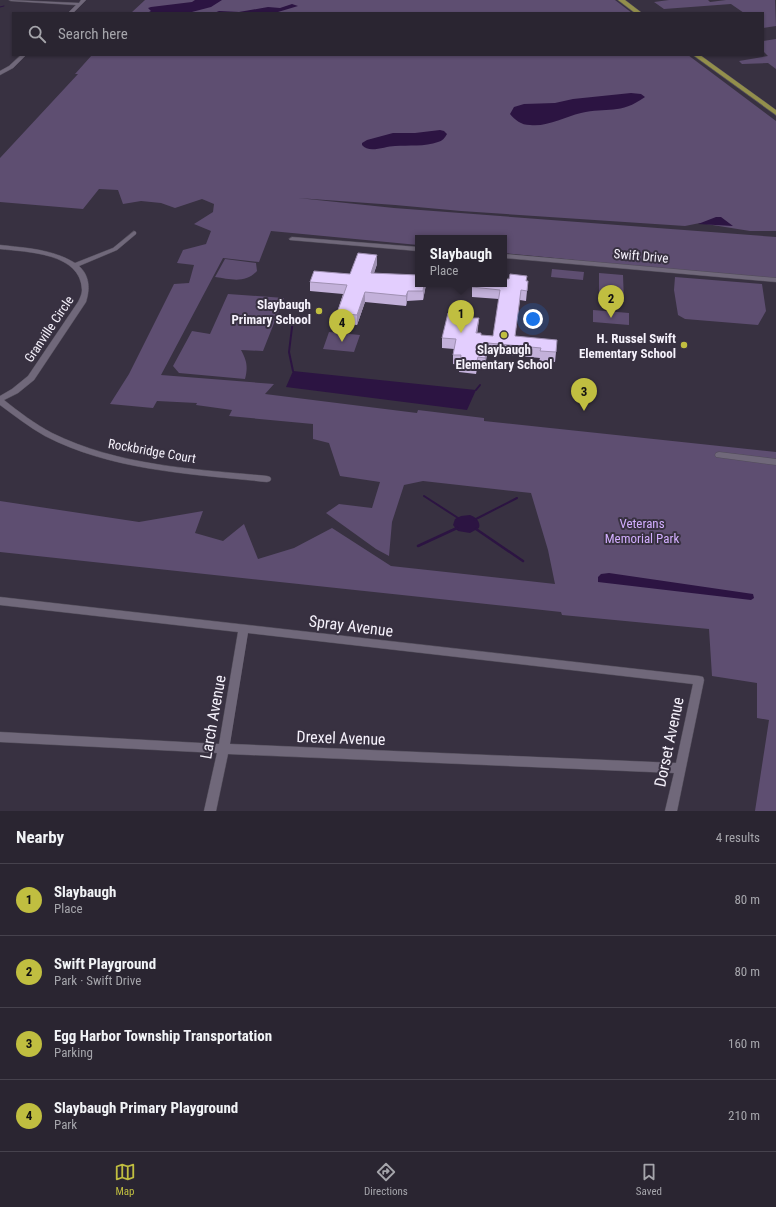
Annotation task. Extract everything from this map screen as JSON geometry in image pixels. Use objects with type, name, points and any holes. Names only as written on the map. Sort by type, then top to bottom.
[{"type":"main road","points":[[621,0],[638,12]]},
{"type":"main road","points":[[697,56],[773,109],[776,113]]},
{"type":"street","points":[[11,0],[80,4]]},
{"type":"street","points":[[71,12],[84,0]]},
{"type":"street","points":[[0,72],[11,67],[23,56]]},
{"type":"street","points":[[0,247],[50,254],[74,266],[115,249],[134,233]]},
{"type":"street","points":[[292,238],[415,249]]},
{"type":"street","name":"Swift Drive","points":[[507,256],[776,280]]},
{"type":"street","name":"Granville Circle","points":[[0,400],[31,378],[82,302],[86,291],[85,285],[81,272],[74,266]]},
{"type":"street","name":"Rockbridge Court","points":[[0,400],[22,418],[49,435],[91,452],[155,467],[267,480]]},
{"type":"street","points":[[719,455],[776,462]]},
{"type":"street","name":"Spray Avenue","points":[[0,601],[699,680]]},
{"type":"street","name":"Larch Avenue","points":[[210,811],[224,749],[244,629]]},
{"type":"street","name":"Dorset Avenue","points":[[671,811],[699,680]]},
{"type":"street","name":"Drexel Avenue","points":[[0,737],[224,749],[681,768]]},
{"type":"green space","points":[[145,0],[615,0],[631,12],[132,12]]},
{"type":"green space","points":[[669,0],[708,0],[710,2],[726,0],[775,0],[776,26],[764,28],[764,12],[743,12],[731,4],[664,9],[654,2]]},
{"type":"green space","points":[[776,39],[776,69],[768,63],[742,64],[739,61],[768,56],[764,52],[764,41]]},
{"type":"green space","name":"Veterans Memorial Park","points":[[91,56],[689,56],[776,121],[776,231],[750,231],[700,223],[685,226],[461,211],[298,198],[394,208],[776,237],[776,280],[507,253],[507,235],[415,235],[415,245],[271,231],[259,262],[223,258],[161,375],[274,384],[265,394],[417,413],[418,410],[484,418],[484,421],[776,452],[776,811],[755,811],[769,720],[757,718],[757,683],[712,676],[709,629],[562,615],[561,612],[0,552],[0,501],[139,522],[203,511],[195,533],[223,541],[244,524],[258,559],[294,548],[332,528],[391,566],[555,584],[548,550],[531,493],[423,481],[404,485],[392,522],[389,556],[376,549],[326,513],[339,504],[372,508],[380,482],[340,476],[329,443],[313,439],[313,424],[229,416],[232,410],[196,405],[197,403],[157,401],[153,408],[110,404],[129,374],[174,284],[189,283],[194,265],[177,263],[183,250],[206,244],[211,231],[194,224],[213,212],[214,204],[202,199],[175,208],[161,203],[141,201],[123,204],[118,190],[99,189],[83,209],[0,202],[0,158],[78,74],[75,74]]},
{"type":"green space","points":[[225,259],[256,263],[257,271],[247,278],[237,280],[215,277]]},
{"type":"green space","points":[[552,269],[584,272],[583,280],[551,277]]},
{"type":"green space","points":[[599,273],[623,275],[624,302],[599,299]]},
{"type":"green space","points":[[675,277],[762,284],[766,311],[758,325],[685,319],[678,315],[674,290]]},
{"type":"green space","points":[[228,294],[284,298],[263,351],[241,350],[245,357],[246,364],[245,379],[179,373],[173,366],[192,331],[210,334]]},
{"type":"green space","points":[[593,310],[629,313],[629,325],[593,322]]},
{"type":"green space","points":[[329,332],[360,335],[354,352],[323,349]]},
{"type":"shaded area","points":[[195,0],[222,0],[211,7],[192,12],[149,12],[151,11],[148,8],[151,7],[192,2]]},
{"type":"shaded area","points":[[292,4],[298,6],[278,12],[239,12],[268,7],[280,8]]},
{"type":"shaded area","points":[[219,11],[239,12],[216,12]]},
{"type":"shaded area","points":[[631,93],[641,94],[645,97],[636,103],[621,108],[613,110],[590,111],[543,125],[527,125],[521,123],[510,114],[514,107],[524,104],[555,103],[573,99]]},
{"type":"shaded area","points":[[440,130],[447,134],[444,138],[439,142],[428,145],[391,146],[369,149],[362,145],[362,143],[367,140],[393,133],[415,133]]},
{"type":"shaded area","points":[[716,217],[721,217],[733,226],[698,224]]},
{"type":"shaded area","points":[[293,371],[476,390],[467,410],[286,387]]},
{"type":"shaded area","points":[[470,515],[476,518],[479,528],[470,533],[458,531],[453,525],[455,519],[461,516]]},
{"type":"shaded area","points":[[609,573],[753,594],[754,598],[751,600],[598,582],[598,577],[601,574]]},
{"type":"building","points":[[358,253],[377,255],[371,273],[415,275],[415,287],[424,287],[423,291],[408,291],[406,296],[365,292],[357,315],[337,313],[347,285],[310,282],[314,271],[350,274]]},
{"type":"building","points":[[510,274],[527,276],[526,281],[528,281],[527,291],[521,290],[515,336],[557,340],[556,352],[540,351],[541,348],[488,343],[485,358],[478,357],[476,364],[460,362],[461,355],[453,355],[456,339],[442,338],[448,313],[470,315],[470,318],[479,318],[476,333],[493,336],[500,290],[472,287],[507,287],[507,279],[509,279]]},
{"type":"waterway","points":[[0,7],[4,6]]},
{"type":"waterway","points":[[293,319],[289,352],[293,371]]},
{"type":"waterway","points":[[476,390],[480,385]]},
{"type":"waterway","points":[[424,496],[458,518]]},
{"type":"waterway","points":[[474,520],[517,498]]},
{"type":"waterway","points":[[418,546],[457,528],[455,529]]},
{"type":"waterway","points":[[476,529],[523,561]]},
{"type":"place","name":"Slaybaugh Primary School","points":[[319,311]]},
{"type":"place","name":"Swift Playground","points":[[611,318]]},
{"type":"place","name":"Slaybaugh","points":[[461,333]]},
{"type":"place","name":"Slaybaugh Elementary School","points":[[504,335]]},
{"type":"place","name":"Slaybaugh Primary Playground","points":[[342,342]]},
{"type":"place","name":"H. Russel Swift Elementary School","points":[[684,345]]},
{"type":"place","name":"Egg Harbor Township Transportation","points":[[584,411]]}]
